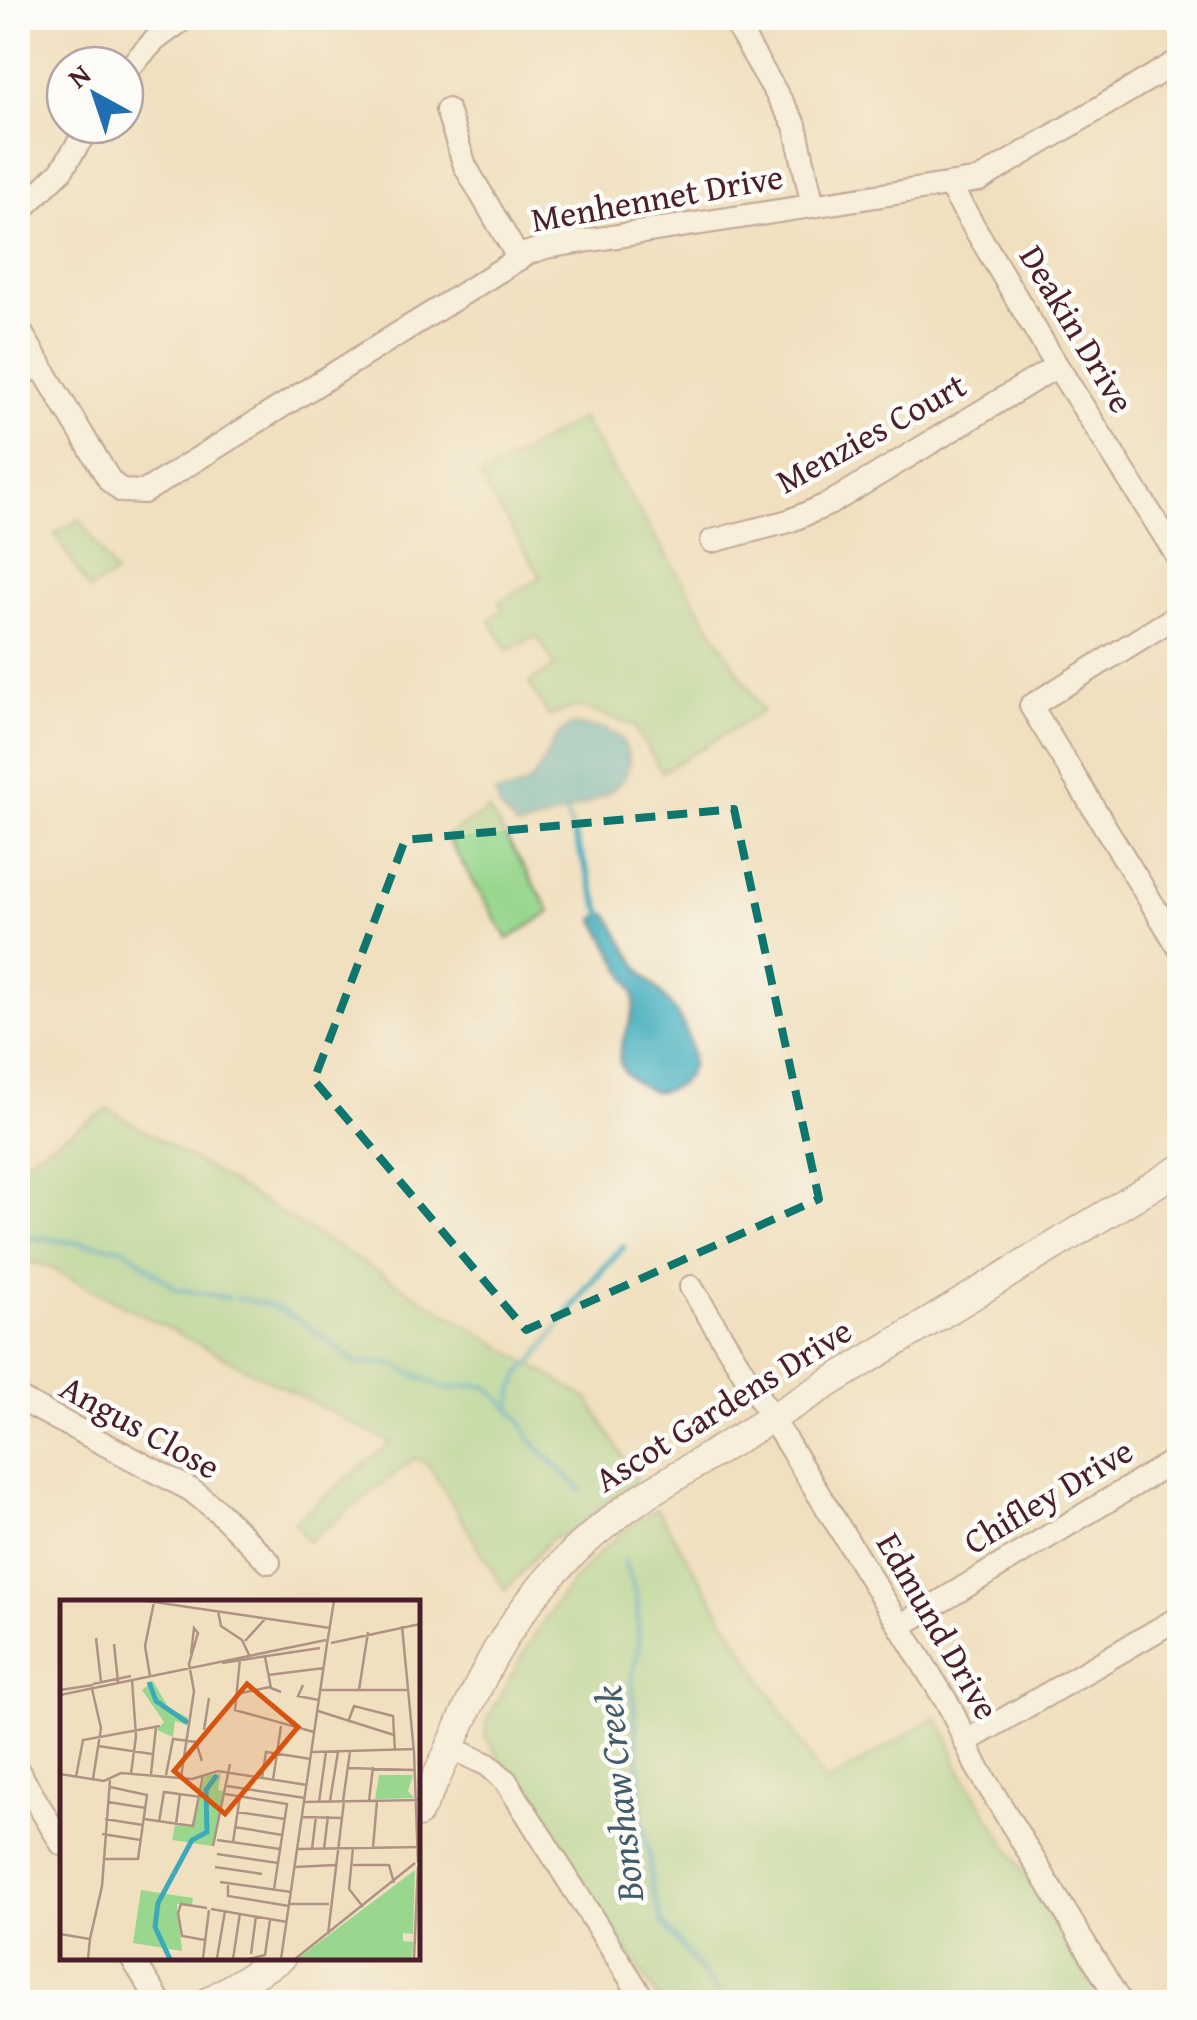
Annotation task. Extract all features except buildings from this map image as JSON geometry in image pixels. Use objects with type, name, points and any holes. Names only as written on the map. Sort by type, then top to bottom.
[{"type":"street","points":[[145,51],[184,18]]},
{"type":"street","points":[[732,18],[795,125],[813,206]]},
{"type":"street","name":"Menhennet Drive","points":[[40,364],[110,481],[135,487],[172,473],[519,258],[546,247],[973,182],[1180,60]]},
{"type":"street","points":[[447,110],[465,166],[519,258]]},
{"type":"street","points":[[18,213],[61,171],[77,145]]},
{"type":"street","name":"Deakin Drive","points":[[949,185],[1180,560]]},
{"type":"street","points":[[18,328],[40,364],[18,378]]},
{"type":"street","name":"Menzies Court","points":[[712,541],[789,521],[829,504],[1057,366]]},
{"type":"street","points":[[1180,614],[1031,706],[1180,949]]},
{"type":"street","name":"Ascot Gardens Drive","points":[[420,1809],[508,1632],[537,1590],[568,1556],[620,1512],[1180,1169]]},
{"type":"street","name":"Edmund Drive","points":[[691,1287],[951,1709],[965,1742],[1120,2002]]},
{"type":"street","name":"Angus Close","points":[[18,1398],[190,1490],[219,1512],[269,1562]]},
{"type":"street","name":"Chifley Drive","points":[[900,1626],[1180,1457]]},
{"type":"street","points":[[965,1742],[1180,1617]]},
{"type":"street","points":[[450,1747],[488,1765],[506,1781],[645,2002]]},
{"type":"street","points":[[18,1772],[60,1841]]},
{"type":"street","points":[[133,1960],[160,2002]]},
{"type":"street","points":[[208,2002],[279,1960]]},
{"type":"highlighted area","points":[[734,809],[819,1199],[526,1330],[314,1080],[405,840]]},
{"type":"green space","points":[[581,418],[763,711],[662,772],[633,725],[577,706],[549,716],[529,683],[556,666],[537,636],[508,650],[490,620],[503,610],[499,603],[541,577],[480,478]]},
{"type":"green space","points":[[80,519],[115,574],[89,590],[55,534]]},
{"type":"green space","points":[[489,810],[551,912],[508,939],[446,836]]},
{"type":"green space","points":[[109,1109],[588,1399],[637,1480],[564,1536],[551,1538],[505,1591],[429,1465],[415,1458],[308,1542],[294,1522],[391,1443],[45,1265],[18,1260],[18,1164]]},
{"type":"green space","points":[[657,1509],[826,1784],[936,1717],[958,1766],[1103,2002],[661,2002],[485,1736],[487,1723],[520,1660],[569,1586],[609,1543]]},
{"type":"water","points":[[575,725],[605,729],[620,737],[628,755],[626,775],[593,801],[518,828],[500,809],[495,794],[526,785],[558,736]]},
{"type":"water","points":[[602,913],[609,915],[639,968],[670,1004],[689,1040],[692,1054],[686,1077],[662,1091],[640,1085],[621,1065],[622,1043],[631,1020],[634,996],[595,920]]},
{"type":"waterway","points":[[566,813],[602,913]]},
{"type":"waterway","name":"Bonshaw Creek","points":[[18,1236],[124,1248],[176,1289],[228,1298]]},
{"type":"waterway","points":[[512,1409],[513,1391],[521,1372],[623,1247]]},
{"type":"waterway","name":"Bonshaw Creek","points":[[237,1299],[286,1313],[357,1364],[391,1363],[446,1389],[488,1387],[519,1418],[534,1444],[581,1490]]},
{"type":"waterway","name":"Bonshaw Creek","points":[[624,1561],[637,1598],[639,1648],[632,1677],[651,1882],[662,1922],[725,2002]]}]
